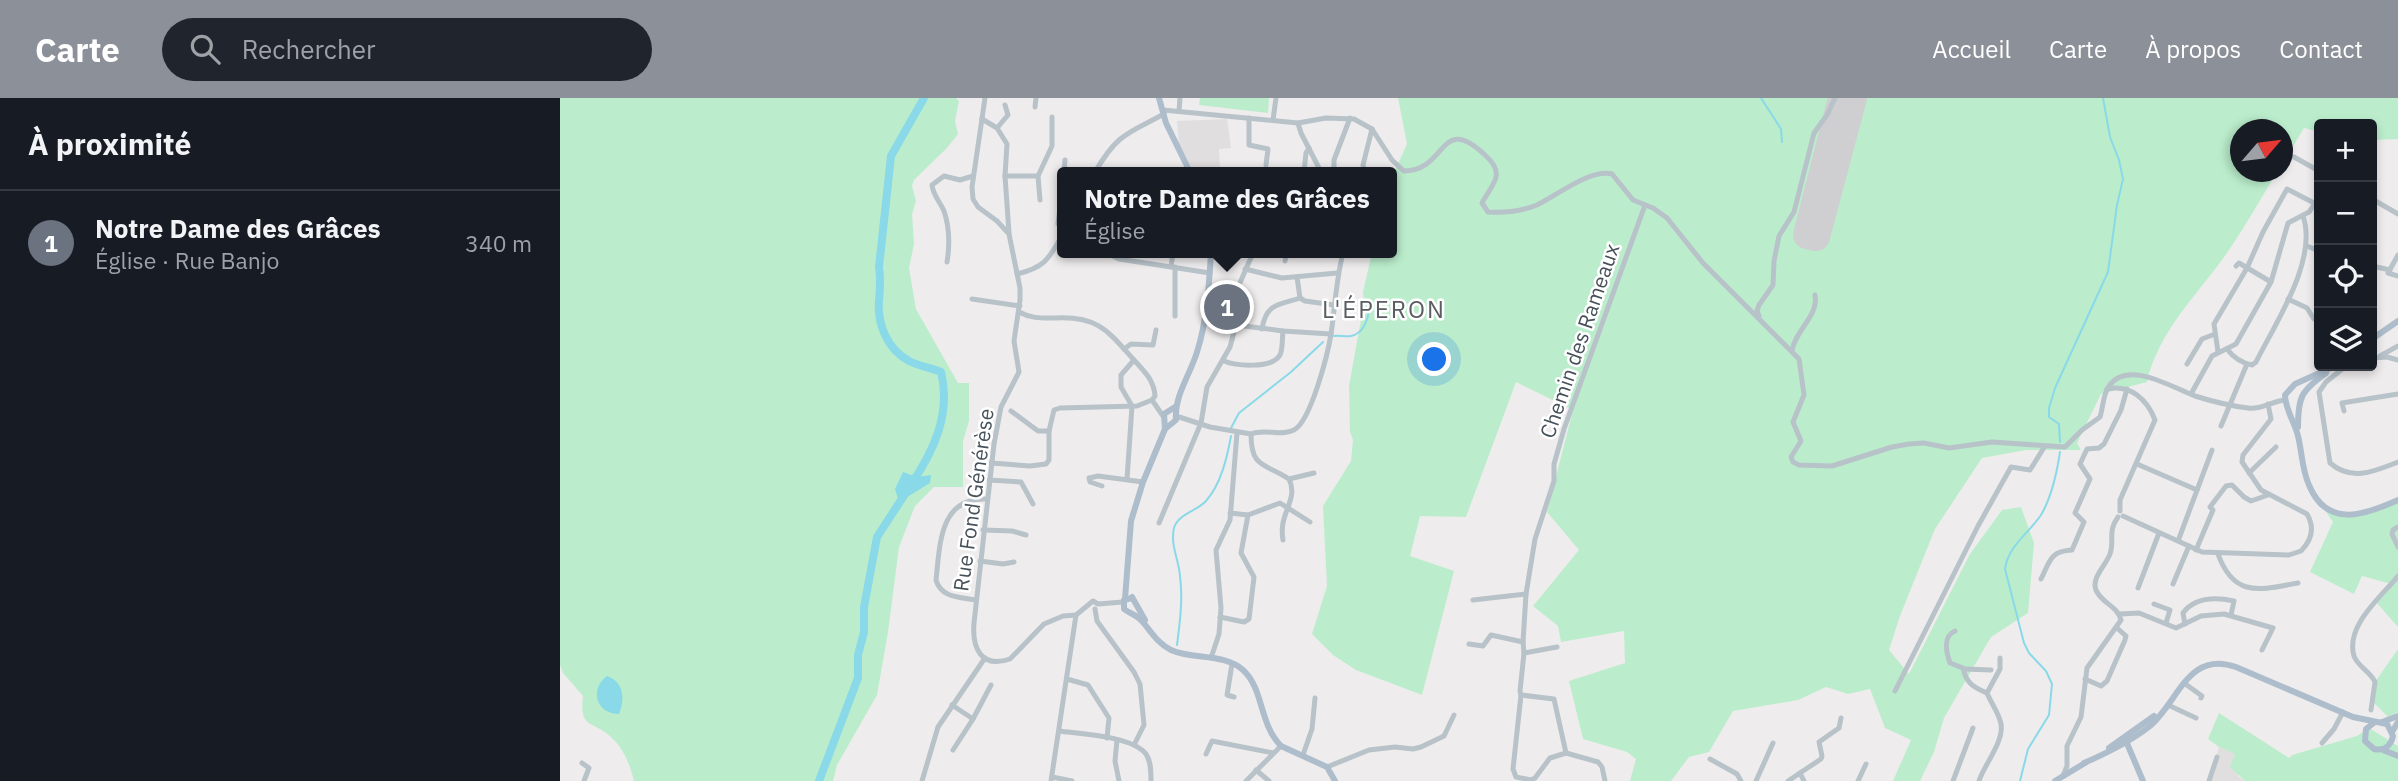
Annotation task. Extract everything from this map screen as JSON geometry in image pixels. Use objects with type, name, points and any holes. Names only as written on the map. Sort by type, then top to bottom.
[{"type":"main road","points":[[1159,98],[1188,167]]},
{"type":"main road","points":[[1212,258],[1197,353],[1143,482],[1131,521],[1126,602],[1168,648],[1232,664],[1244,670],[1252,681],[1267,726],[1281,746],[1327,767],[1335,781]]},
{"type":"main road","points":[[2377,336],[2398,321]]},
{"type":"main road","points":[[2323,371],[2289,389],[2286,401],[2298,436],[2308,484],[2328,509],[2343,514],[2359,515],[2398,500]]},
{"type":"main road","points":[[2303,392],[2329,371]]},
{"type":"main road","points":[[2298,436],[2298,405],[2305,386],[2302,380]]},
{"type":"main road","points":[[2286,401],[2290,406],[2298,405]]},
{"type":"main road","points":[[1126,602],[1136,602],[1134,610]]},
{"type":"main road","points":[[2084,763],[2126,743],[2126,740],[2152,721],[2203,666],[2216,662],[2223,662],[2353,717],[2379,722],[2392,732]]},
{"type":"main road","points":[[2055,781],[2138,729],[2167,705]]},
{"type":"main road","points":[[2364,733],[2368,726],[2398,716]]},
{"type":"main road","points":[[2353,717],[2364,733],[2367,745],[2374,750],[2398,754]]},
{"type":"main road","points":[[2398,722],[2392,732],[2392,741],[2398,754]]},
{"type":"main road","points":[[2382,750],[2392,741]]},
{"type":"main road","points":[[2126,743],[2143,781]]},
{"type":"street","points":[[985,98],[973,176],[973,199],[978,207],[997,220],[1009,234]]},
{"type":"street","points":[[1035,107],[1036,98]]},
{"type":"street","points":[[1179,111],[1181,98]]},
{"type":"street","points":[[1273,120],[1276,98]]},
{"type":"street","points":[[1760,320],[1757,311],[1759,305],[1773,285],[1779,236],[1794,212],[1814,133],[1827,116],[1835,98]]},
{"type":"street","points":[[982,119],[997,128],[1008,115],[1005,105]]},
{"type":"street","points":[[1098,167],[1112,145],[1124,134],[1164,112],[1179,111],[1298,123],[1326,118],[1350,118],[1372,129],[1392,160],[1404,171],[1431,162],[1453,139],[1462,138],[1492,162],[1497,175],[1482,203],[1488,212],[1521,210],[1592,176],[1608,173],[1615,177],[1633,200],[1667,218],[1703,263],[1800,361],[1804,384],[1802,402],[1793,422],[1801,441],[1791,457],[1796,464],[1842,465],[1892,447],[1924,443],[1949,448],[1992,442],[2065,447],[2082,430],[2101,417],[2106,389],[2119,377],[2134,375],[2151,377],[2191,394],[2255,409],[2286,401]]},
{"type":"street","points":[[1040,200],[1038,176],[1052,146],[1052,117]]},
{"type":"street","points":[[1249,118],[1249,145],[1268,149],[1266,165]]},
{"type":"street","points":[[1335,167],[1334,160],[1350,118]]},
{"type":"street","points":[[1298,123],[1319,167]]},
{"type":"street","name":"Rue Fond Générèse","points":[[985,658],[976,648],[973,635],[991,463],[1000,407],[1019,372],[1014,341],[1019,309],[1017,274],[1009,234],[1005,176],[1007,144],[997,128]]},
{"type":"street","points":[[1364,167],[1372,129]]},
{"type":"street","points":[[1305,167],[1306,153],[1310,148]]},
{"type":"street","points":[[2294,157],[2314,168]]},
{"type":"street","points":[[1064,167],[1065,160]]},
{"type":"street","points":[[947,262],[950,241],[948,224],[932,185],[944,176],[960,180],[973,176]]},
{"type":"street","points":[[1005,176],[1038,176]]},
{"type":"street","points":[[2218,352],[2214,324],[2247,268],[2287,189],[2314,199]]},
{"type":"street","points":[[2377,202],[2398,214]]},
{"type":"street","name":"Chemin des Rameaux","points":[[1566,753],[1550,758],[1531,780],[1513,774],[1524,653],[1522,642],[1525,594],[1535,539],[1554,481],[1554,464],[1564,429],[1645,205]]},
{"type":"street","points":[[2191,394],[2212,356],[2236,344],[2272,282],[2288,223],[2314,207]]},
{"type":"street","points":[[2227,349],[2231,355],[2247,364],[2256,362],[2299,274],[2307,246],[2308,230],[2303,216]]},
{"type":"street","points":[[1017,274],[1042,265],[1057,244]]},
{"type":"street","points":[[2307,246],[2314,249]]},
{"type":"street","points":[[2398,255],[2388,273],[2398,276]]},
{"type":"street","points":[[1117,258],[1210,273]]},
{"type":"street","points":[[1173,258],[1175,316]]},
{"type":"street","points":[[1159,523],[1201,423],[1207,387],[1230,347],[1236,325],[1238,285],[1250,258]]},
{"type":"street","points":[[1152,400],[1170,417],[1237,433],[1285,432],[1297,428],[1302,423],[1321,372],[1331,334],[1342,258]]},
{"type":"street","points":[[2236,266],[2239,263],[2272,282]]},
{"type":"street","points":[[2377,266],[2390,270]]},
{"type":"street","points":[[1245,269],[1273,277],[1338,273]]},
{"type":"street","points":[[1297,277],[1300,298]]},
{"type":"street","points":[[1792,351],[1794,342],[1817,303],[1815,295]]},
{"type":"street","points":[[1262,329],[1264,315],[1269,309],[1300,298],[1334,305]]},
{"type":"street","points":[[972,299],[1019,309],[1039,319],[1073,317],[1088,320],[1115,337],[1147,373],[1155,387],[1152,400],[1132,406],[1054,410],[1049,431],[1050,456],[1046,464],[1030,466],[991,463]]},
{"type":"street","points":[[2288,299],[2307,308],[2314,319]]},
{"type":"street","points":[[1236,325],[1331,334]]},
{"type":"street","points":[[1124,349],[1131,344],[1153,345],[1156,330]]},
{"type":"street","points":[[1224,361],[1255,366],[1276,359],[1281,352],[1283,331]]},
{"type":"street","points":[[2186,364],[2202,339],[2215,334]]},
{"type":"street","points":[[2377,357],[2398,346]]},
{"type":"street","points":[[2380,356],[2398,360]]},
{"type":"street","points":[[1127,479],[1132,406],[1121,387],[1122,376],[1134,360]]},
{"type":"street","points":[[2221,426],[2247,364]]},
{"type":"street","points":[[2340,371],[2319,392],[2330,463],[2341,471],[2366,474],[2398,462]]},
{"type":"street","points":[[2063,776],[2067,766],[2067,746],[2081,717],[2085,679],[2091,660],[2121,620],[2120,614],[2097,593],[2095,585],[2110,554],[2111,532],[2120,515],[2120,500],[2155,420],[2146,404],[2127,389],[2106,389]]},
{"type":"street","points":[[2040,579],[2054,554],[2059,550],[2072,550],[2084,522],[2075,513],[2090,479],[2080,464],[2087,449],[2099,448],[2104,444],[2121,410],[2127,389]]},
{"type":"street","points":[[2344,411],[2342,403],[2398,394]]},
{"type":"street","points":[[2120,515],[2196,550],[2218,554],[2288,555],[2301,551],[2312,534],[2310,520],[2306,514],[2261,490],[2242,458],[2271,419],[2268,404]]},
{"type":"street","points":[[1011,411],[1038,431],[1049,431]]},
{"type":"street","points":[[1211,659],[1219,634],[1220,617],[1216,550],[1230,513],[1237,433]]},
{"type":"street","points":[[1251,434],[1251,450],[1255,459],[1289,479],[1293,491],[1283,521],[1283,540]]},
{"type":"street","points":[[1895,691],[1978,526],[2011,467],[2030,470],[2045,446]]},
{"type":"street","points":[[2249,473],[2276,447]]},
{"type":"street","points":[[2178,541],[2212,450]]},
{"type":"street","points":[[2137,464],[2197,490]]},
{"type":"street","points":[[1289,479],[1314,472]]},
{"type":"street","points":[[1102,486],[1090,482],[1089,478],[1098,476],[1143,482]]},
{"type":"street","points":[[989,480],[1021,482],[1033,504]]},
{"type":"street","points":[[2196,550],[2213,510],[2210,507],[2226,486],[2232,485],[2244,498],[2251,501],[2268,495]]},
{"type":"street","points":[[976,600],[946,594],[936,580],[942,532],[949,517],[963,503],[973,499],[987,499]]},
{"type":"street","points":[[1230,513],[1248,515],[1280,503],[1310,522]]},
{"type":"street","points":[[1220,617],[1244,622],[1249,619],[1254,577],[1241,553],[1248,515]]},
{"type":"street","points":[[2398,527],[2392,534],[2398,547]]},
{"type":"street","points":[[984,530],[1012,531],[1027,535]]},
{"type":"street","points":[[2138,588],[2159,533]]},
{"type":"street","points":[[2173,584],[2189,547]]},
{"type":"street","points":[[2218,554],[2227,574],[2239,584],[2269,588],[2298,583]]},
{"type":"street","points":[[980,561],[1003,564],[1014,562]]},
{"type":"street","points":[[2371,710],[2375,682],[2354,656],[2353,638],[2357,624],[2398,576]]},
{"type":"street","points":[[1473,600],[1525,594]]},
{"type":"street","points":[[2185,624],[2182,618],[2188,607],[2203,600],[2234,601],[2231,615]]},
{"type":"street","points":[[922,781],[938,727],[985,658],[997,662],[1010,659],[1044,624],[1063,616],[1076,615],[1103,602],[1126,602]]},
{"type":"street","points":[[2154,604],[2170,610],[2166,623]]},
{"type":"street","points":[[1094,606],[1097,621],[1140,684],[1144,724],[1134,745]]},
{"type":"street","points":[[2120,614],[2140,612],[2176,628],[2201,616],[2231,615],[2273,628],[2262,650]]},
{"type":"street","points":[[1072,781],[1051,779],[1076,615]]},
{"type":"street","points":[[2085,679],[2101,686],[2107,681],[2126,636],[2117,628]]},
{"type":"street","points":[[1955,631],[1949,635],[1946,650],[1950,663],[1964,669],[1991,670]]},
{"type":"street","points":[[1469,644],[1483,646],[1492,635],[1522,642]]},
{"type":"street","points":[[1524,653],[1557,647]]},
{"type":"street","points":[[1987,693],[2000,669],[2000,658]]},
{"type":"street","points":[[1232,664],[1227,695],[1234,697]]},
{"type":"street","points":[[1964,669],[1965,678],[1987,693],[2002,728],[1979,781]]},
{"type":"street","points":[[1067,680],[1088,685],[1109,718],[1107,738]]},
{"type":"street","points":[[2185,683],[2202,696],[2201,698]]},
{"type":"street","points":[[953,750],[991,685]]},
{"type":"street","points":[[1521,695],[1554,699],[1566,753],[1598,762],[1602,766],[1605,781]]},
{"type":"street","points":[[1303,755],[1312,729],[1315,698]]},
{"type":"street","points":[[952,705],[973,719]]},
{"type":"street","points":[[2167,705],[2196,718]]},
{"type":"street","points":[[2322,743],[2343,712]]},
{"type":"street","points":[[1327,767],[1369,750],[1421,747],[1444,736],[1454,715]]},
{"type":"street","points":[[1788,781],[1821,759],[1819,742],[1839,728],[1841,718]]},
{"type":"street","points":[[1953,781],[1973,729]]},
{"type":"street","points":[[1059,731],[1134,745],[1146,754],[1150,761],[1152,781]]},
{"type":"street","points":[[1117,740],[1115,761],[1119,781]]},
{"type":"street","points":[[1206,754],[1212,741],[1273,753]]},
{"type":"street","points":[[1756,781],[1773,743]]},
{"type":"street","points":[[1246,781],[1281,746]]},
{"type":"street","points":[[2066,756],[2076,768]]},
{"type":"street","points":[[2209,781],[2217,757]]},
{"type":"street","points":[[1710,760],[1737,774],[1741,781]]},
{"type":"street","points":[[582,763],[589,768],[584,781]]},
{"type":"street","points":[[1858,781],[1866,764]]},
{"type":"street","points":[[1256,770],[1269,781]]},
{"type":"street","points":[[1800,773],[1804,781]]},
{"type":"shaded area","points":[[1227,119],[1231,148],[1219,149],[1220,167],[1191,167],[1179,143],[1177,121]]},
{"type":"shaded area","points":[[2219,747],[2235,754],[2238,776],[2245,781],[2209,781]]},
{"type":"green space","points":[[560,98],[956,98],[959,101],[955,121],[958,134],[914,180],[912,186],[916,201],[912,214],[914,244],[909,268],[916,309],[958,383],[969,383],[969,421],[963,441],[963,487],[934,487],[915,506],[899,547],[877,695],[837,765],[833,781],[634,781],[620,747],[611,737],[585,719],[583,696],[563,673],[560,665]]},
{"type":"green space","points":[[1200,98],[1269,98],[1268,113],[1199,105]]},
{"type":"green space","points":[[1398,98],[2398,98],[2398,139],[2377,140],[2377,119],[2314,119],[2314,131],[2304,128],[2293,146],[2293,119],[2230,119],[2230,182],[2271,182],[2229,250],[2170,329],[2147,382],[2101,394],[2077,443],[2081,450],[2026,450],[1982,458],[1935,529],[1889,650],[1909,674],[1970,554],[2002,510],[2021,507],[2034,543],[2028,613],[1991,637],[1944,718],[1934,752],[1920,781],[1893,781],[1911,740],[1885,728],[1870,689],[1848,694],[1826,687],[1798,700],[1733,711],[1709,752],[1689,757],[1671,781],[1630,781],[1636,759],[1627,752],[1583,739],[1569,681],[1625,663],[1624,631],[1561,642],[1558,626],[1533,606],[1579,550],[1547,512],[1573,410],[1516,382],[1466,517],[1420,516],[1410,556],[1454,571],[1422,695],[1356,670],[1333,655],[1312,634],[1327,586],[1323,506],[1351,461],[1353,440],[1350,432],[1349,386],[1364,303],[1363,292],[1371,258],[1397,258],[1397,167],[1407,144]]},
{"type":"green space","points":[[2398,500],[2398,627],[2376,602],[2391,584],[2362,576],[2354,594],[2310,572],[2333,522],[2321,504],[2351,516]]},
{"type":"green space","points":[[2398,649],[2398,712],[2388,717],[2373,702],[2375,682]]},
{"type":"green space","points":[[2219,713],[2289,758],[2357,736],[2369,728],[2398,746],[2398,781],[2245,781],[2230,767],[2235,754],[2208,739]]},
{"type":"water","points":[[903,472],[917,477],[931,475],[930,483],[899,502],[895,489]]},
{"type":"water","points":[[607,676],[617,682],[622,692],[619,714],[605,710],[598,700],[598,687]]},
{"type":"waterway","points":[[912,483],[928,457],[939,430],[944,387],[941,372],[909,361],[889,343],[880,318],[879,267],[891,156],[924,98]]},
{"type":"waterway","points":[[1761,98],[1781,129],[1782,142]]},
{"type":"waterway","points":[[2060,442],[2059,424],[2049,417],[2049,408],[2055,388],[2108,272],[2123,179],[2110,137],[2103,98]]},
{"type":"waterway","points":[[1334,336],[1351,336],[1360,331],[1368,318],[1370,303]]},
{"type":"waterway","points":[[1231,428],[1239,413],[1291,372],[1323,342]]},
{"type":"waterway","points":[[1177,645],[1181,593],[1173,540],[1174,528],[1179,519],[1206,501],[1216,487],[1231,436]]},
{"type":"waterway","points":[[2020,781],[2028,749],[2049,715],[2052,684],[2046,671],[2029,653],[2024,643],[2005,569],[2010,553],[2045,508],[2060,452]]},
{"type":"waterway","points":[[819,781],[858,678],[858,655],[864,632],[864,607],[877,537],[905,494]]},
{"type":"runway","points":[[1842,98],[1807,235],[1816,237],[1853,98]]},
{"type":"place","name":"Notre Dame des Grâces","points":[[1227,307]]},
{"type":"district","name":"L'ÉPERON","points":[[1384,310]]}]
